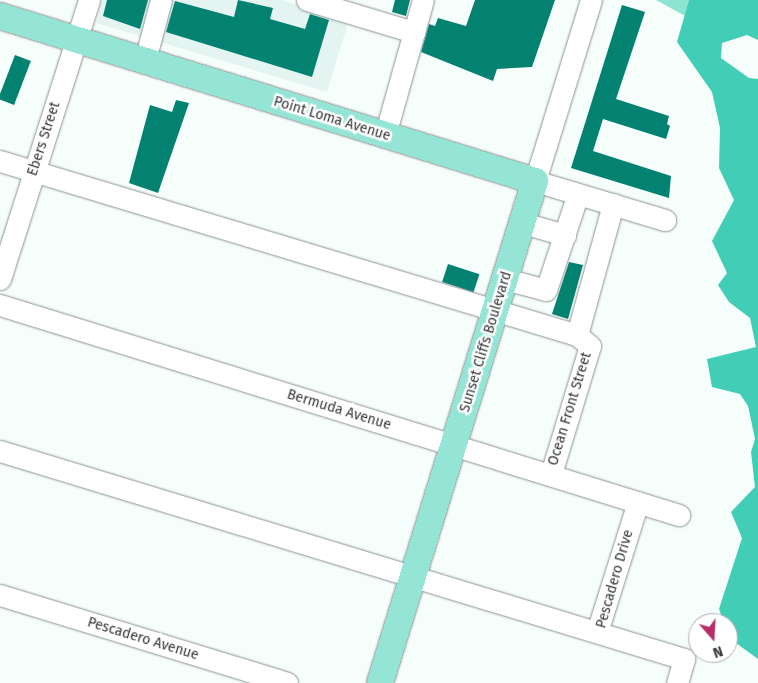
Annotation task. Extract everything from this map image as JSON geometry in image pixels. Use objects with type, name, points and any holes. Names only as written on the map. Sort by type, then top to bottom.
[{"type":"main road","name":"Point Loma Avenue","points":[[0,16],[535,180]]},
{"type":"main road","name":"Sunset Cliffs Boulevard","points":[[380,683],[496,313],[535,180]]},
{"type":"street","name":"Ebers Street","points":[[0,279],[89,0]]},
{"type":"street","points":[[145,60],[161,0]]},
{"type":"street","points":[[307,0],[414,32]]},
{"type":"street","points":[[385,135],[424,0]]},
{"type":"street","name":"Sunset Cliffs Boulevard","points":[[535,180],[591,0]]},
{"type":"street","points":[[0,161],[496,313],[577,335]]},
{"type":"street","name":"Point Loma Avenue","points":[[535,180],[665,220]]},
{"type":"street","points":[[505,279],[546,290],[578,194]]},
{"type":"street","name":"Ocean Front Street","points":[[551,474],[590,346],[577,335],[613,204]]},
{"type":"street","points":[[523,223],[565,235]]},
{"type":"street","name":"Bermuda Avenue","points":[[0,305],[455,444],[679,515]]},
{"type":"street","points":[[0,451],[597,632]]},
{"type":"street","name":"Pescadero Drive","points":[[638,502],[597,632],[684,659],[677,683]]},
{"type":"street","name":"Pescadero Avenue","points":[[0,595],[287,683]]},
{"type":"shaded area","points":[[102,0],[281,0],[349,20],[327,92],[96,23]]},
{"type":"shaded area","points":[[656,0],[689,0],[687,17]]},
{"type":"shaded area","points":[[689,0],[758,0],[758,40],[747,35],[722,43],[721,58],[749,78],[758,79],[758,659],[738,645],[738,613],[720,613],[719,609],[742,538],[731,512],[755,487],[751,452],[755,439],[748,406],[740,394],[712,387],[707,359],[756,347],[750,318],[729,302],[718,285],[727,273],[712,241],[734,200],[719,168],[720,128],[712,92],[677,42]]},
{"type":"building","points":[[107,0],[148,0],[140,29],[103,16]]},
{"type":"building","points":[[238,0],[273,8],[270,19],[305,29],[310,14],[329,20],[312,77],[166,32],[175,1],[234,17]]},
{"type":"building","points":[[395,0],[410,0],[406,16],[392,12]]},
{"type":"building","points":[[475,0],[555,0],[532,67],[497,69],[493,81],[421,52],[429,24],[435,26],[438,18],[466,26]]},
{"type":"building","points":[[622,5],[645,12],[616,99],[669,116],[667,124],[670,126],[666,139],[603,119],[593,151],[671,176],[669,198],[571,168]]},
{"type":"building","points":[[15,55],[31,61],[14,105],[0,100],[0,94]]},
{"type":"building","points":[[176,100],[189,103],[158,193],[129,183],[150,105],[172,112]]},
{"type":"building","points":[[569,262],[583,265],[568,319],[552,314]]},
{"type":"building","points":[[448,264],[479,274],[474,292],[442,282]]}]
